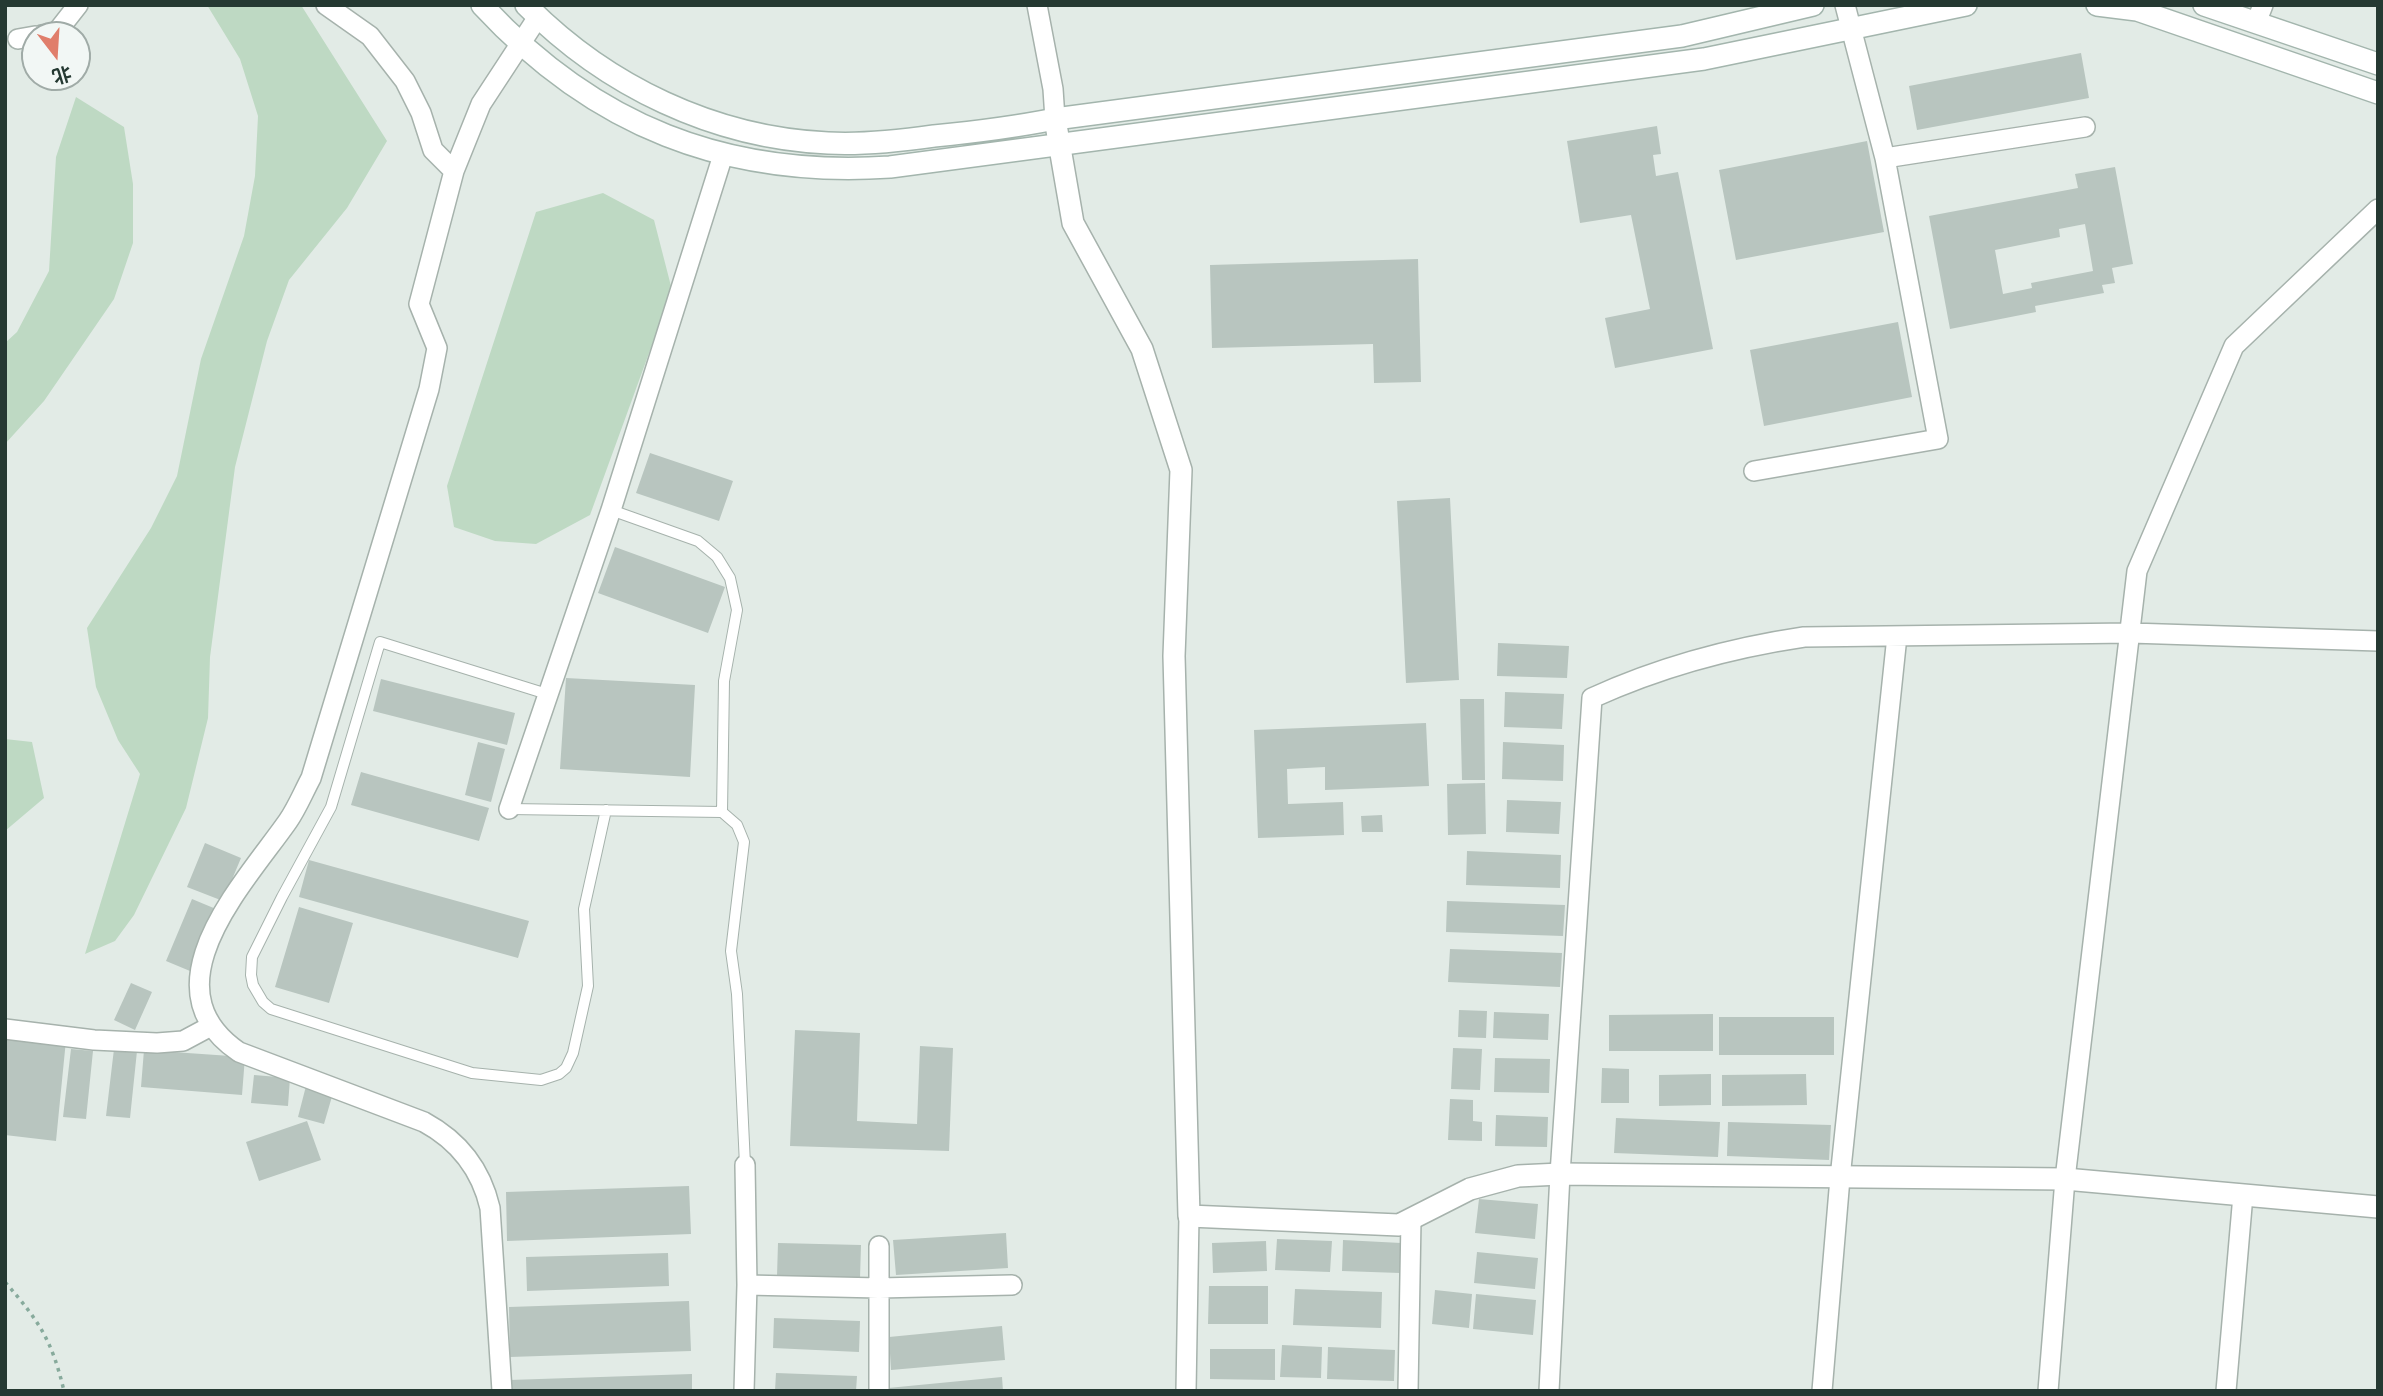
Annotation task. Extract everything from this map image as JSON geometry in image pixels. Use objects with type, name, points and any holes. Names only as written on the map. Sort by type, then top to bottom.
[{"type":"main road","points":[[482,5],[553,72],[609,108],[675,139],[723,155],[781,166],[854,170],[1060,145],[1704,58],[1966,5]]},
{"type":"main road","points":[[532,11],[576,51],[629,86],[692,115],[758,134],[815,142],[862,144],[1008,128],[1055,119],[1682,36],[1813,5]]},
{"type":"main road","points":[[2097,5],[2137,10],[2378,93]]},
{"type":"main road","points":[[2204,5],[2260,14],[2378,64]]},
{"type":"main road","points":[[1055,119],[1073,223],[1142,349],[1181,470],[1174,656],[1189,1216],[1399,1225],[1470,1189],[1518,1175],[1559,1174],[2065,1180],[2378,1207]]},
{"type":"street","points":[[65,21],[78,5]]},
{"type":"street","points":[[326,5],[370,36],[398,72],[421,113],[433,150],[454,171]]},
{"type":"street","points":[[1037,5],[1053,89],[1055,119]]},
{"type":"street","points":[[1755,471],[1938,439],[1885,158],[1845,5]]},
{"type":"street","points":[[502,1391],[490,1208],[480,1177],[468,1157],[451,1139],[424,1122],[239,1052],[228,1045],[211,1026],[201,1003],[199,970],[221,914],[290,819],[311,778],[429,389],[437,348],[419,304],[454,171],[481,104],[521,44],[532,11]]},
{"type":"street","points":[[1885,158],[2085,128]]},
{"type":"street","points":[[509,809],[611,510],[723,155]]},
{"type":"street","points":[[2048,1391],[2065,1180],[2137,571],[2234,346],[2378,209]]},
{"type":"street","points":[[1549,1391],[1559,1174],[1592,698],[1678,664],[1751,646],[1804,637],[2130,634],[2378,641]]},
{"type":"street","points":[[1822,1391],[1840,1178],[1897,636]]},
{"type":"street","points":[[5,1029],[94,1040],[157,1043],[183,1041],[211,1026]]},
{"type":"street","points":[[744,1391],[747,1285],[745,1165]]},
{"type":"street","points":[[2226,1391],[2243,1195]]},
{"type":"street","points":[[1186,1391],[1189,1216]]},
{"type":"street","points":[[1408,1391],[1411,1219]]},
{"type":"street","points":[[879,1246],[879,1391]]},
{"type":"street","points":[[747,1285],[879,1288],[1012,1285]]},
{"type":"lane","points":[[611,510],[698,541],[717,557],[734,589],[737,610],[724,681],[722,811]]},
{"type":"lane","points":[[547,694],[380,642],[331,807],[252,957],[251,975],[256,993],[271,1009],[471,1073],[541,1080],[559,1074],[566,1068],[573,1053],[588,986],[584,909],[606,810]]},
{"type":"lane","points":[[509,809],[722,811],[737,825],[744,842],[731,951],[737,994],[745,1165]]},
{"type":"path","points":[[5,1282],[37,1319],[45,1333],[64,1391]]},
{"type":"green space","points":[[207,5],[301,5],[387,141],[347,208],[289,280],[267,341],[235,467],[210,657],[208,718],[186,808],[134,915],[115,941],[85,954],[140,774],[118,740],[96,687],[87,628],[151,528],[177,476],[201,359],[244,236],[255,176],[258,116],[240,59]]},
{"type":"green space","points":[[76,97],[124,127],[133,184],[133,243],[114,299],[44,401],[5,444],[5,343],[17,332],[49,271],[56,157]]},
{"type":"green space","points":[[603,193],[654,220],[672,290],[590,515],[536,544],[495,541],[454,527],[447,486],[536,212]]},
{"type":"green space","points":[[5,739],[32,742],[44,798],[5,831]]},
{"type":"building","points":[[2081,53],[2089,98],[1917,130],[1909,86]]},
{"type":"building","points":[[1657,126],[1661,154],[1653,155],[1656,176],[1678,172],[1713,349],[1615,368],[1605,318],[1650,309],[1631,215],[1580,223],[1567,141]]},
{"type":"building","points":[[1867,141],[1884,232],[1736,260],[1719,170]]},
{"type":"building","points":[[2115,167],[2133,264],[2112,268],[2115,283],[2102,285],[2104,293],[2035,306],[2036,312],[1950,329],[1929,216],[2078,188],[2075,174]],"holes":[[[2085,224],[2093,271],[2031,283],[2032,288],[2003,294],[1995,250],[2060,237],[2059,229]]]},
{"type":"building","points":[[1418,259],[1421,382],[1374,383],[1373,344],[1212,348],[1210,265]]},
{"type":"building","points":[[1898,322],[1912,397],[1764,426],[1750,350]]},
{"type":"building","points":[[650,453],[733,481],[719,521],[636,493]]},
{"type":"building","points":[[1450,498],[1459,680],[1406,683],[1397,501]]},
{"type":"building","points":[[615,547],[725,587],[708,633],[598,593]]},
{"type":"building","points":[[1498,643],[1569,646],[1567,678],[1497,676]]},
{"type":"building","points":[[566,678],[695,685],[690,777],[560,769]]},
{"type":"building","points":[[381,679],[515,713],[507,745],[373,711]]},
{"type":"building","points":[[1505,692],[1564,694],[1562,729],[1504,727]]},
{"type":"building","points":[[1460,699],[1484,699],[1485,780],[1462,780]]},
{"type":"building","points":[[1426,723],[1429,786],[1325,790],[1325,767],[1287,769],[1288,804],[1343,802],[1344,835],[1258,838],[1254,730]]},
{"type":"building","points":[[478,742],[505,749],[491,802],[465,795]]},
{"type":"building","points":[[1503,742],[1564,745],[1563,781],[1502,779]]},
{"type":"building","points":[[361,772],[489,808],[479,841],[351,805]]},
{"type":"building","points":[[1485,783],[1486,834],[1448,835],[1447,784]]},
{"type":"building","points":[[1507,800],[1561,802],[1559,834],[1506,832]]},
{"type":"building","points":[[1382,815],[1383,832],[1362,832],[1361,816]]},
{"type":"building","points":[[205,843],[241,858],[223,901],[187,887]]},
{"type":"building","points":[[1467,851],[1561,855],[1560,888],[1466,885]]},
{"type":"building","points":[[309,860],[529,921],[518,958],[299,897]]},
{"type":"building","points":[[192,899],[216,909],[190,971],[166,961]]},
{"type":"building","points":[[1447,901],[1565,905],[1563,936],[1446,932]]},
{"type":"building","points":[[299,907],[353,923],[329,1003],[275,987]]},
{"type":"building","points":[[1450,949],[1562,953],[1560,987],[1448,982]]},
{"type":"building","points":[[131,983],[152,992],[135,1030],[114,1020]]},
{"type":"building","points":[[1459,1010],[1487,1011],[1486,1038],[1458,1037]]},
{"type":"building","points":[[1494,1012],[1549,1014],[1548,1040],[1493,1038]]},
{"type":"building","points":[[1713,1014],[1713,1051],[1609,1051],[1609,1015]]},
{"type":"building","points":[[1719,1017],[1834,1017],[1834,1055],[1719,1055]]},
{"type":"building","points":[[795,1030],[860,1033],[857,1121],[917,1124],[920,1046],[953,1048],[949,1151],[790,1146]]},
{"type":"building","points":[[5,1034],[66,1040],[56,1141],[5,1135]]},
{"type":"building","points":[[1453,1048],[1482,1049],[1480,1090],[1451,1089]]},
{"type":"building","points":[[71,1049],[93,1051],[86,1119],[63,1117]]},
{"type":"building","points":[[114,1049],[137,1051],[130,1118],[106,1116]]},
{"type":"building","points":[[144,1050],[245,1057],[242,1095],[141,1087]]},
{"type":"building","points":[[1495,1058],[1550,1059],[1549,1093],[1494,1092]]},
{"type":"building","points":[[1602,1068],[1629,1069],[1629,1103],[1601,1103]]},
{"type":"building","points":[[1711,1074],[1711,1105],[1659,1106],[1659,1075]]},
{"type":"building","points":[[1806,1074],[1807,1105],[1722,1106],[1722,1075]]},
{"type":"building","points":[[254,1075],[290,1078],[288,1106],[251,1103]]},
{"type":"building","points":[[306,1086],[333,1093],[324,1124],[298,1117]]},
{"type":"building","points":[[1450,1099],[1473,1100],[1473,1121],[1482,1122],[1482,1141],[1448,1140]]},
{"type":"building","points":[[1496,1115],[1548,1117],[1547,1147],[1495,1146]]},
{"type":"building","points":[[1616,1118],[1720,1122],[1718,1157],[1614,1153]]},
{"type":"building","points":[[307,1121],[321,1160],[259,1181],[246,1142]]},
{"type":"building","points":[[1728,1122],[1831,1125],[1829,1160],[1727,1156]]},
{"type":"building","points":[[689,1186],[691,1234],[507,1241],[506,1192]]},
{"type":"building","points":[[1479,1199],[1538,1204],[1535,1239],[1475,1233]]},
{"type":"building","points":[[1006,1233],[1008,1268],[896,1275],[893,1240]]},
{"type":"building","points":[[1277,1239],[1332,1241],[1330,1272],[1275,1270]]},
{"type":"building","points":[[1343,1240],[1401,1243],[1400,1273],[1342,1271]]},
{"type":"building","points":[[1266,1241],[1267,1271],[1213,1273],[1212,1243]]},
{"type":"building","points":[[778,1243],[861,1245],[860,1278],[777,1276]]},
{"type":"building","points":[[1477,1252],[1538,1258],[1535,1289],[1474,1283]]},
{"type":"building","points":[[668,1253],[669,1286],[527,1291],[526,1257]]},
{"type":"building","points":[[1209,1286],[1268,1286],[1268,1324],[1208,1324]]},
{"type":"building","points":[[1295,1289],[1382,1292],[1381,1328],[1293,1325]]},
{"type":"building","points":[[1435,1290],[1472,1294],[1469,1328],[1432,1324]]},
{"type":"building","points":[[1476,1294],[1536,1300],[1533,1335],[1473,1329]]},
{"type":"building","points":[[689,1301],[691,1351],[510,1357],[509,1307]]},
{"type":"building","points":[[774,1318],[860,1321],[859,1352],[773,1348]]},
{"type":"building","points":[[1002,1326],[1005,1360],[891,1370],[889,1337]]},
{"type":"building","points":[[1282,1345],[1322,1347],[1321,1378],[1280,1377]]},
{"type":"building","points":[[1328,1347],[1395,1350],[1394,1381],[1327,1379]]},
{"type":"building","points":[[1210,1349],[1275,1349],[1275,1380],[1210,1379]]},
{"type":"building","points":[[776,1373],[857,1376],[856,1391],[775,1391]]},
{"type":"building","points":[[692,1374],[692,1391],[510,1391],[509,1380]]},
{"type":"building","points":[[1002,1377],[1003,1391],[889,1391],[888,1388]]}]
